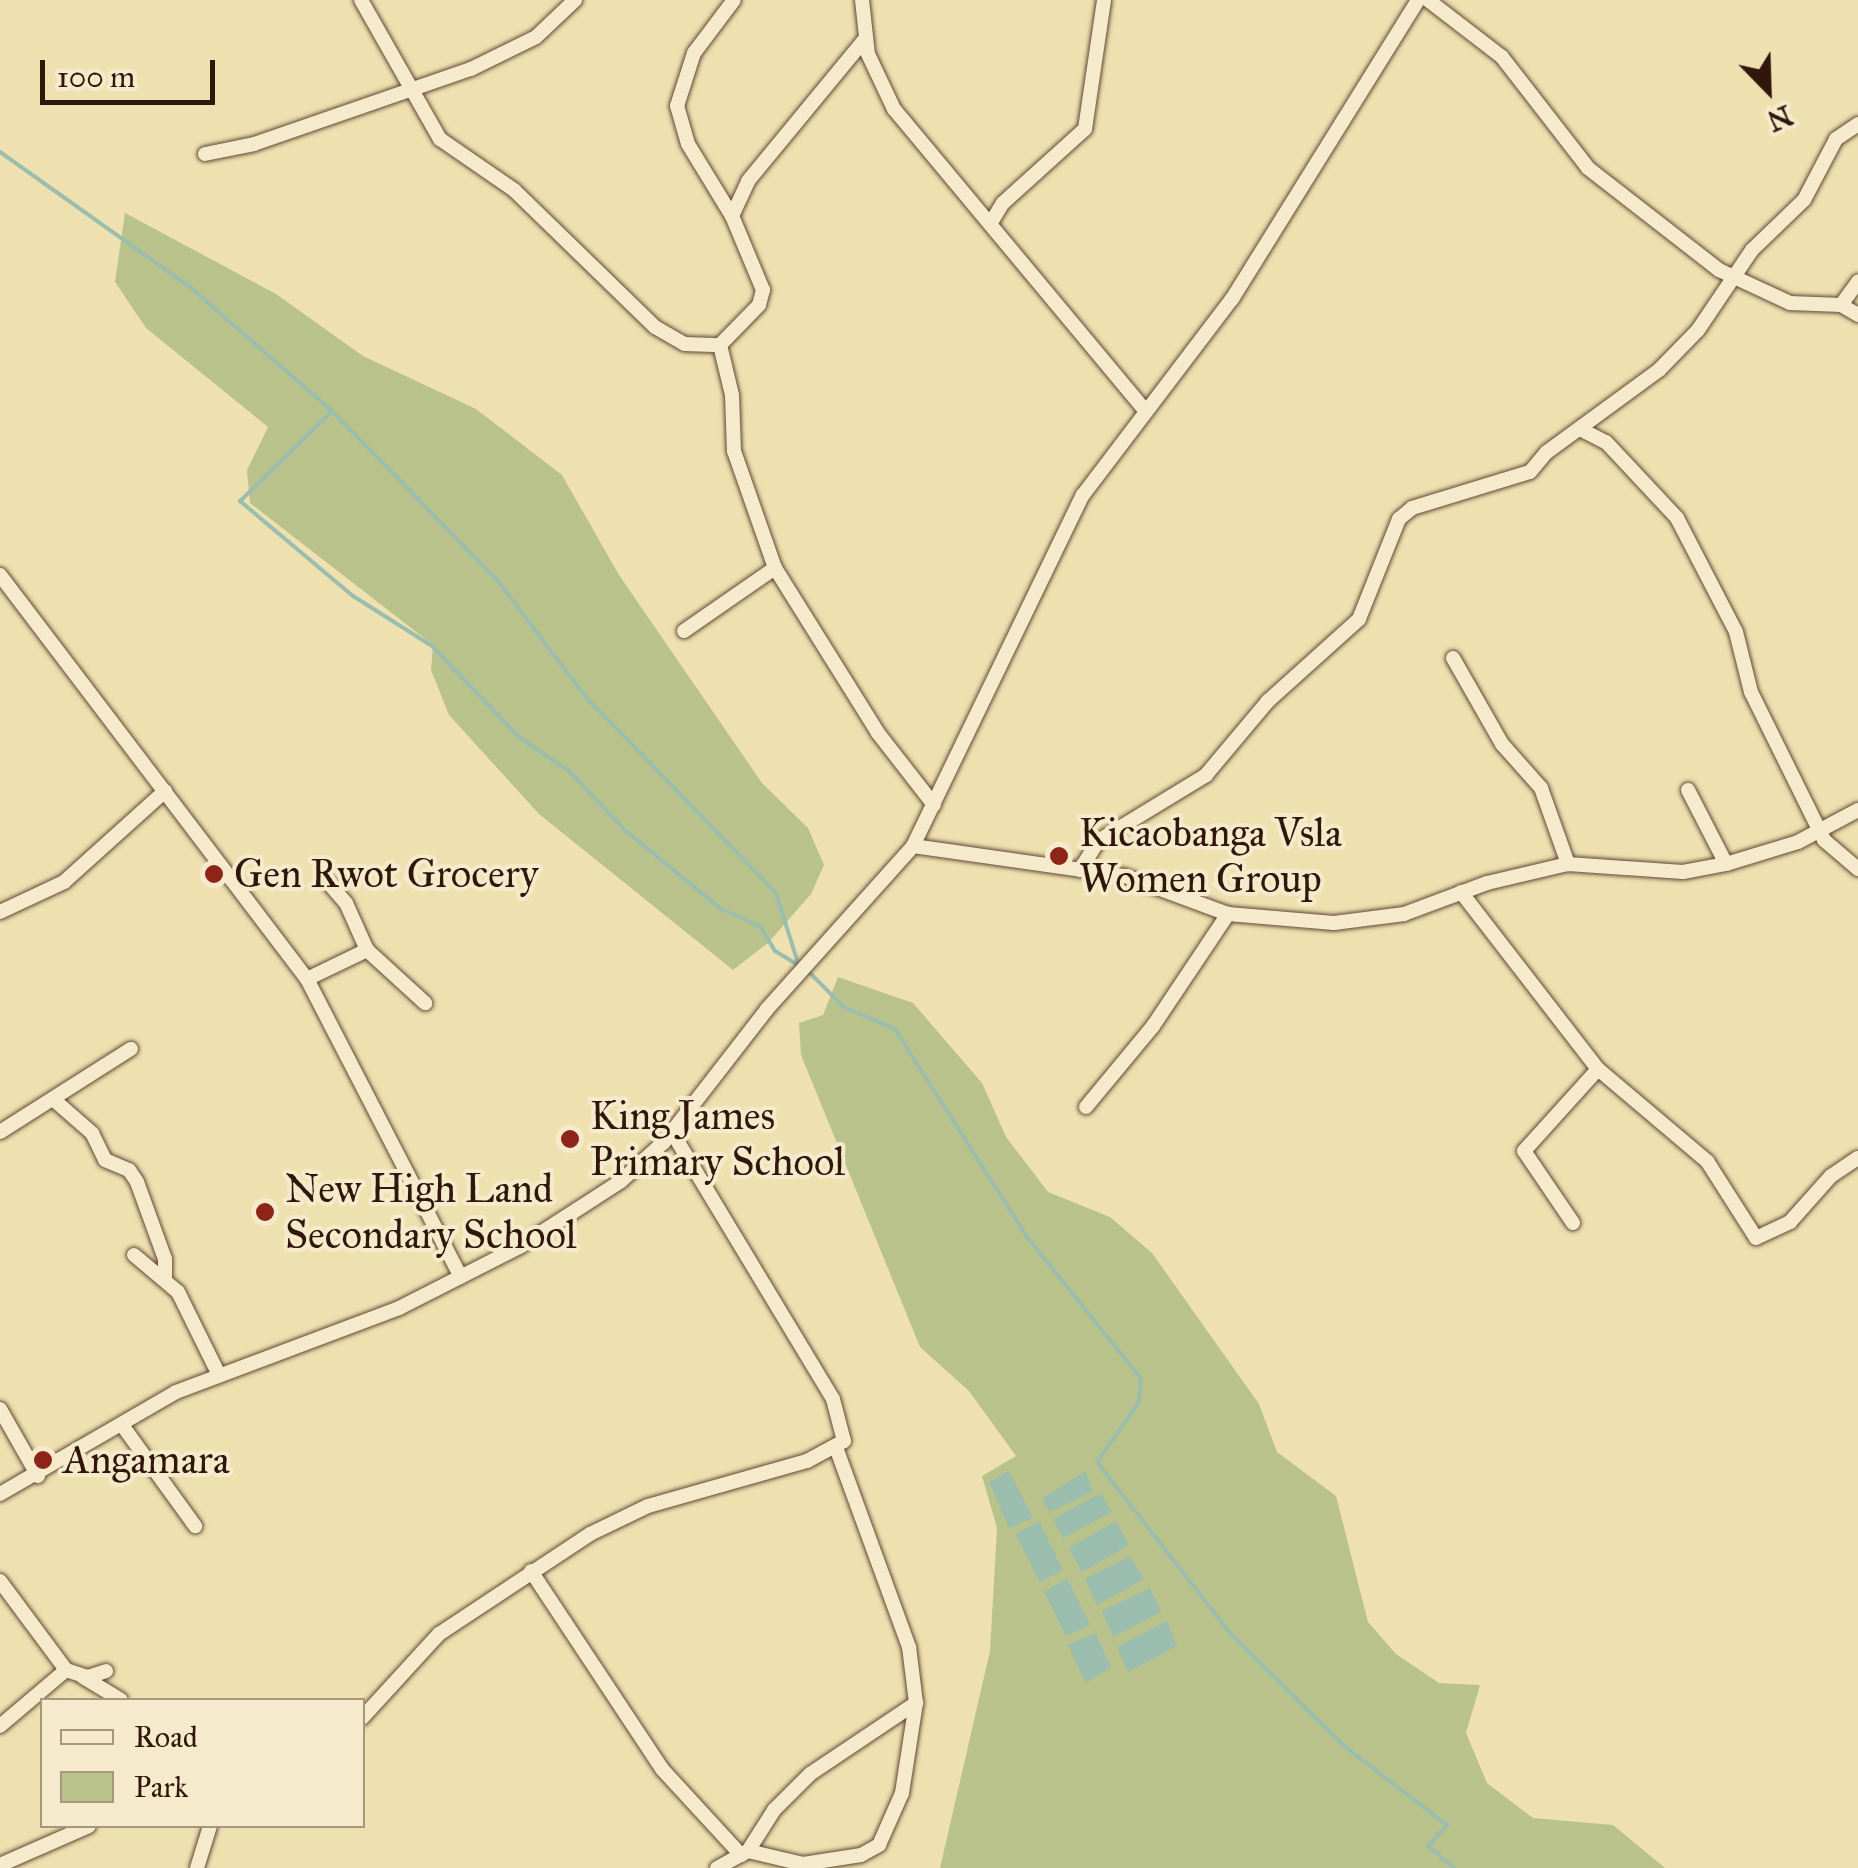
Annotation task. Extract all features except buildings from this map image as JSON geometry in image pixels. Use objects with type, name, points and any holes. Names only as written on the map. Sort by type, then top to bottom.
[{"type":"street","points":[[360,0],[440,138],[514,190],[643,317],[685,344],[720,345],[758,305],[763,290],[732,216],[688,144],[677,106],[694,53],[734,0]]},
{"type":"street","points":[[205,154],[410,90],[528,42],[575,0]]},
{"type":"street","points":[[862,0],[866,38],[894,109],[992,221],[1145,410]]},
{"type":"street","points":[[992,221],[1003,204],[1069,150],[1086,128],[1104,0]]},
{"type":"street","points":[[0,1494],[38,1476],[176,1392],[380,1315],[461,1276],[622,1181],[672,1132],[767,1008],[912,846],[1083,495],[1232,299],[1418,0]]},
{"type":"street","points":[[1428,0],[1502,57],[1588,168],[1733,279],[1790,303],[1841,305],[1858,315]]},
{"type":"street","points":[[732,216],[748,181],[866,38]]},
{"type":"street","points":[[1080,870],[1098,841],[1206,775],[1268,702],[1359,619],[1399,519],[1427,501],[1530,472],[1659,370],[1767,233],[1804,200],[1836,138],[1858,124]]},
{"type":"street","points":[[1841,305],[1858,282]]},
{"type":"street","points":[[720,345],[732,395],[734,451],[775,568],[898,764],[934,805]]},
{"type":"street","points":[[1580,430],[1606,442],[1677,518],[1736,632],[1751,692],[1820,830],[1858,869]]},
{"type":"street","points":[[684,631],[775,568]]},
{"type":"street","points":[[0,575],[308,979],[461,1276]]},
{"type":"street","points":[[1452,658],[1502,744],[1541,788],[1568,864]]},
{"type":"street","points":[[1688,790],[1726,864]]},
{"type":"street","points":[[0,912],[64,882],[165,791]]},
{"type":"street","points":[[912,846],[1126,876],[1228,914],[1362,921],[1568,864],[1683,872],[1726,864],[1820,830],[1858,810]]},
{"type":"street","points":[[326,880],[346,904],[368,950],[425,1003]]},
{"type":"street","points":[[1461,892],[1598,1070],[1696,1150],[1756,1238],[1790,1222],[1830,1176],[1858,1158]]},
{"type":"street","points":[[1086,1107],[1152,1026],[1228,914]]},
{"type":"street","points":[[308,979],[368,950]]},
{"type":"street","points":[[0,1132],[132,1049]]},
{"type":"street","points":[[1573,1224],[1524,1151],[1598,1070]]},
{"type":"street","points":[[53,1099],[92,1133],[105,1160],[129,1170],[138,1182],[165,1259],[165,1280]]},
{"type":"street","points":[[531,1571],[662,1769],[744,1853],[803,1864],[838,1863],[879,1845],[902,1793],[916,1702],[909,1646],[837,1450],[845,1430],[833,1399],[672,1132]]},
{"type":"street","points":[[134,1255],[178,1292],[219,1375]]},
{"type":"street","points":[[0,1409],[38,1476]]},
{"type":"street","points":[[122,1426],[194,1526]]},
{"type":"street","points":[[365,1715],[439,1634],[531,1571],[639,1509],[837,1450]]},
{"type":"street","points":[[0,1581],[66,1670],[118,1698]]},
{"type":"street","points":[[0,1726],[66,1670]]},
{"type":"street","points":[[83,1677],[106,1670]]},
{"type":"street","points":[[717,1868],[744,1853],[774,1810],[810,1774],[916,1702]]},
{"type":"street","points":[[3,1858],[72,1838],[86,1828]]},
{"type":"street","points":[[197,1868],[209,1828]]},
{"type":"green space","points":[[125,213],[276,294],[363,356],[476,409],[562,475],[619,575],[762,783],[808,828],[824,865],[811,894],[768,943],[733,970],[539,814],[449,715],[431,670],[433,645],[250,503],[247,470],[268,427],[146,328],[115,282]]},
{"type":"green space","points":[[838,977],[913,1003],[982,1083],[1006,1137],[1048,1192],[1110,1217],[1152,1253],[1259,1404],[1277,1452],[1336,1496],[1368,1622],[1396,1654],[1439,1683],[1480,1685],[1466,1733],[1487,1783],[1533,1818],[1613,1825],[1665,1868],[940,1868],[990,1651],[997,1528],[982,1476],[1016,1456],[969,1391],[920,1347],[801,1055],[799,1023],[823,1015]]},
{"type":"shaded area","points":[[1009,1471],[1033,1518],[1009,1528],[989,1482]]},
{"type":"shaded area","points":[[1085,1471],[1093,1491],[1050,1512],[1042,1499]]},
{"type":"shaded area","points":[[1100,1493],[1112,1512],[1063,1538],[1053,1519]]},
{"type":"shaded area","points":[[1039,1521],[1063,1570],[1040,1582],[1016,1534]]},
{"type":"shaded area","points":[[1116,1521],[1129,1545],[1082,1572],[1069,1548]]},
{"type":"shaded area","points":[[1130,1556],[1144,1579],[1097,1605],[1085,1579]]},
{"type":"shaded area","points":[[1067,1578],[1090,1625],[1066,1636],[1044,1592]]},
{"type":"shaded area","points":[[1150,1588],[1161,1612],[1113,1637],[1102,1611]]},
{"type":"shaded area","points":[[1167,1621],[1177,1646],[1128,1672],[1117,1647]]},
{"type":"shaded area","points":[[1095,1633],[1111,1667],[1086,1683],[1068,1645]]},
{"type":"waterway","points":[[0,152],[190,287],[332,411],[240,501],[353,596],[432,646],[520,738],[569,771],[625,830],[721,909],[760,926],[775,951],[800,966]]},
{"type":"waterway","points":[[332,411],[498,581],[585,696],[776,893],[798,963]]},
{"type":"waterway","points":[[808,971],[844,1007],[895,1029],[1027,1237],[1141,1379],[1139,1402],[1097,1462],[1230,1633],[1344,1746],[1447,1825],[1428,1846],[1454,1868]]},
{"type":"place","name":"Kicaobanga Vsla Women Group","points":[[1059,856]]},
{"type":"place","name":"Gen Rwot Grocery","points":[[214,874]]},
{"type":"place","name":"King James Primary School","points":[[570,1139]]},
{"type":"place","name":"New High Land Secondary School","points":[[265,1212]]},
{"type":"place","name":"Angamara","points":[[43,1460]]}]
